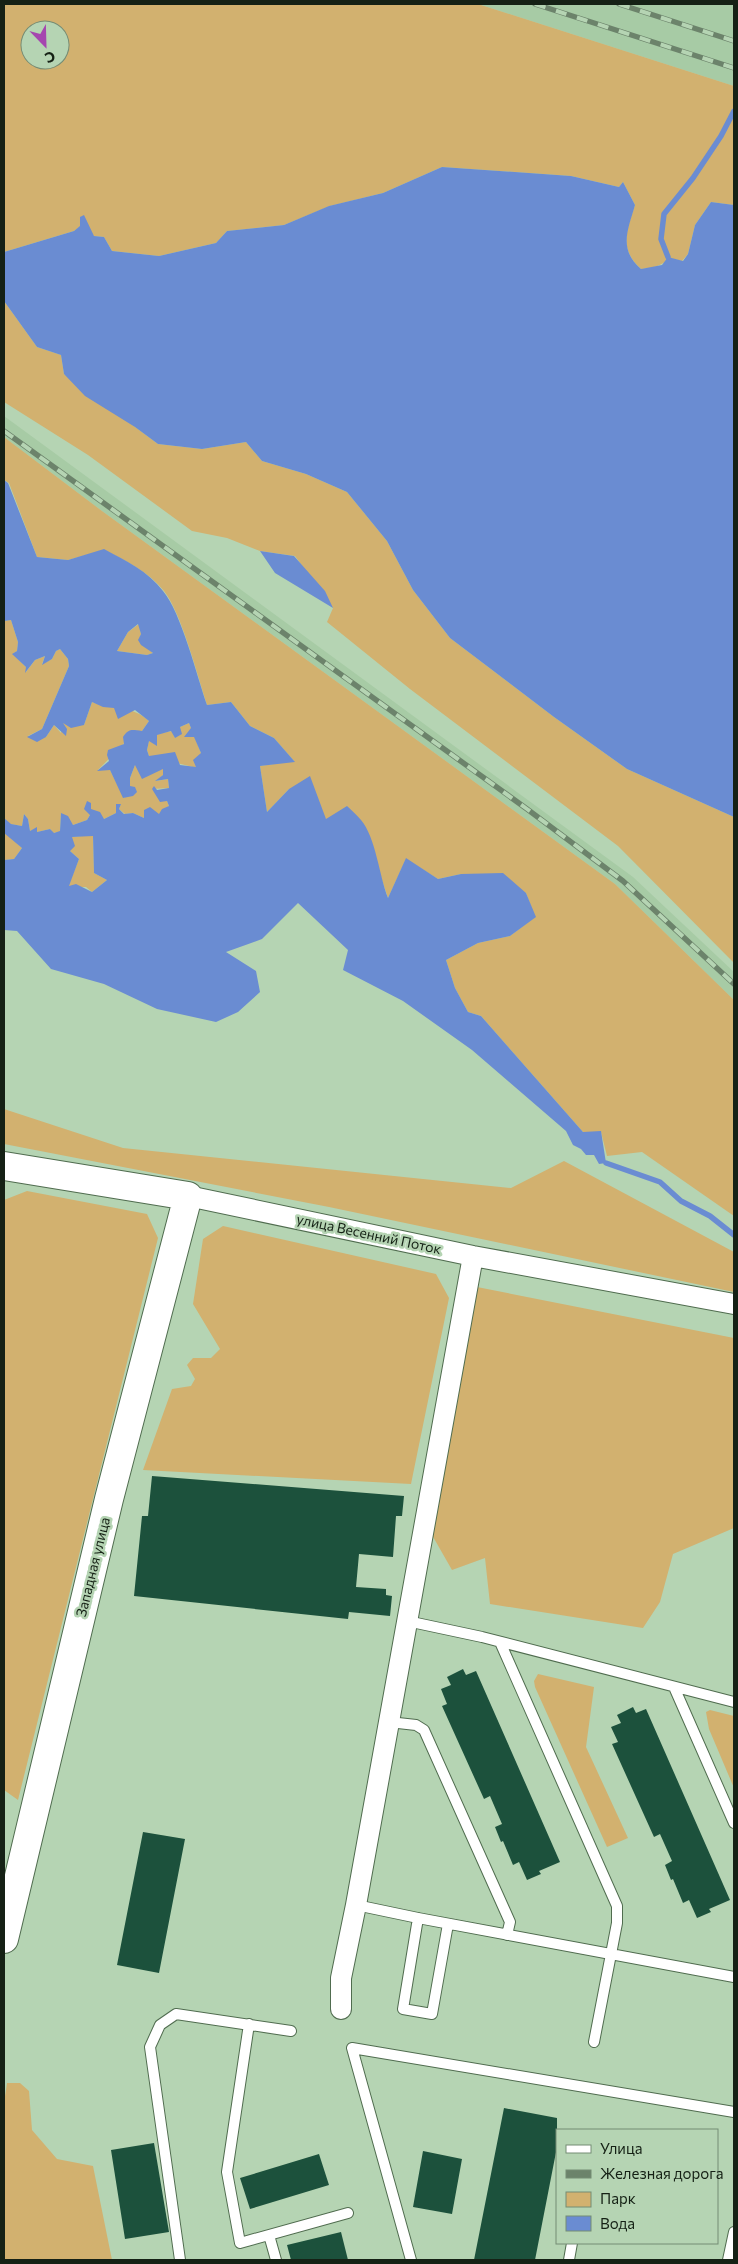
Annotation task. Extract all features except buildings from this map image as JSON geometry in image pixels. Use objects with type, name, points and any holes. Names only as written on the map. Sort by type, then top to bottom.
[{"type":"street","name":"улица Весенний Поток","points":[[4,1166],[188,1196],[473,1256],[734,1304]]},
{"type":"street","name":"Западная улица","points":[[4,1939],[109,1499],[188,1196]]},
{"type":"street","points":[[341,2009],[341,1978],[408,1621],[473,1256]]},
{"type":"lane","points":[[408,1621],[500,1642],[734,1702]]},
{"type":"lane","points":[[500,1642],[618,1906],[594,2042]]},
{"type":"lane","points":[[674,1687],[734,1823]]},
{"type":"lane","points":[[389,1722],[416,1725],[424,1730],[510,1922],[507,1935]]},
{"type":"lane","points":[[356,1905],[734,1977]]},
{"type":"lane","points":[[418,1918],[403,2009],[432,2014],[448,1924]]},
{"type":"lane","points":[[180,2260],[150,2047],[160,2025],[176,2014],[292,2031]]},
{"type":"lane","points":[[249,2024],[226,2172],[240,2243],[348,2213]]},
{"type":"lane","points":[[411,2260],[352,2048],[734,2112]]},
{"type":"lane","points":[[728,2260],[734,2232]]},
{"type":"lane","points":[[269,2235],[276,2260]]},
{"type":"lane","points":[[569,2260],[572,2244]]},
{"type":"shaded area","points":[[478,4],[734,4],[734,86]]},
{"type":"shaded area","points":[[4,416],[633,877],[734,972],[734,1000],[615,884],[102,511],[4,437]]},
{"type":"green space","points":[[4,4],[478,4],[734,86],[734,205],[711,202],[695,225],[688,254],[682,261],[670,258],[657,266],[641,269],[634,261],[629,254],[626,238],[635,205],[623,182],[619,187],[571,176],[442,167],[383,193],[330,206],[284,225],[227,231],[216,243],[159,256],[112,251],[104,237],[94,236],[81,226],[74,231],[4,252]]},
{"type":"green space","points":[[4,301],[37,347],[61,355],[64,374],[158,444],[202,449],[246,442],[262,461],[306,474],[347,492],[387,541],[413,590],[450,638],[554,717],[627,769],[734,817],[734,963],[618,846],[410,689],[327,622],[333,608],[295,556],[260,551],[227,538],[192,531],[88,455],[4,402]]},
{"type":"green space","points":[[4,437],[102,511],[615,884],[734,1000],[734,1216],[642,1152],[607,1156],[601,1132],[583,1132],[481,1016],[468,1012],[455,988],[446,960],[478,943],[510,936],[535,917],[526,893],[461,874],[438,879],[406,859],[388,898],[380,874],[326,819],[289,789],[267,812],[260,766],[294,761],[274,738],[250,726],[231,702],[207,705],[177,614],[164,591],[151,578],[136,567],[104,550],[68,560],[37,557],[9,483],[4,480]]},
{"type":"green space","points":[[11,620],[18,642],[17,651],[13,654],[26,667],[26,672],[35,660],[45,656],[42,664],[52,659],[56,651],[60,649],[68,659],[69,666],[42,729],[28,736],[46,737],[54,725],[61,733],[63,722],[84,725],[92,702],[129,710],[143,716],[149,721],[142,731],[136,731],[98,770],[110,770],[124,798],[135,787],[130,787],[130,778],[135,765],[163,769],[163,775],[156,781],[168,779],[169,788],[152,789],[167,801],[169,806],[160,815],[144,818],[133,813],[125,814],[119,809],[121,804],[116,813],[104,819],[90,815],[87,820],[73,825],[61,813],[60,832],[53,833],[50,829],[37,832],[37,828],[30,831],[28,819],[24,814],[22,826],[10,824],[4,818],[4,621]]},
{"type":"green space","points":[[139,624],[141,634],[139,640],[153,653],[147,655],[117,651],[128,632]]},
{"type":"green space","points":[[189,723],[201,753],[197,767],[149,756],[147,750],[149,740],[157,745],[157,734],[172,731],[175,738],[180,727]]},
{"type":"green space","points":[[5,832],[22,848],[14,859],[4,860]]},
{"type":"green space","points":[[93,835],[94,873],[107,880],[92,892],[86,887],[68,887],[79,859],[70,851],[72,837]]},
{"type":"green space","points":[[4,1109],[123,1148],[511,1188],[564,1161],[734,1252],[734,1292],[329,1207],[4,1144]]},
{"type":"green space","points":[[27,1191],[147,1214],[158,1238],[18,1800],[4,1790],[4,1200]]},
{"type":"green space","points":[[223,1226],[436,1274],[449,1298],[411,1484],[143,1470],[172,1389],[191,1386],[195,1379],[187,1365],[193,1358],[211,1358],[220,1349],[193,1304],[203,1239]]},
{"type":"green space","points":[[477,1287],[734,1338],[734,1528],[673,1554],[660,1602],[643,1628],[490,1604],[485,1558],[452,1570],[432,1535]]},
{"type":"green space","points":[[538,1674],[594,1687],[586,1747],[628,1838],[607,1847],[535,1687],[534,1681]]},
{"type":"green space","points":[[710,1710],[734,1716],[734,1788],[709,1729],[706,1712]]},
{"type":"green space","points":[[7,2083],[20,2083],[29,2091],[32,2130],[57,2159],[93,2166],[112,2260],[4,2260],[4,2103]]},
{"type":"water","points":[[442,167],[571,176],[619,187],[623,182],[635,205],[628,231],[627,247],[634,262],[641,269],[662,265],[668,257],[683,261],[688,254],[695,225],[711,202],[734,205],[734,817],[627,769],[554,717],[450,638],[413,590],[387,541],[347,492],[306,474],[262,461],[246,442],[202,449],[158,444],[135,427],[85,396],[64,374],[61,355],[37,347],[4,301],[4,252],[74,231],[80,226],[80,217],[84,215],[94,236],[104,237],[112,251],[159,256],[216,243],[227,231],[284,225],[329,206],[383,193]]},
{"type":"water","points":[[4,480],[8,483],[37,557],[68,560],[104,549],[144,572],[163,591],[170,601],[182,629],[207,705],[231,702],[250,726],[274,738],[295,762],[260,766],[267,812],[289,789],[310,776],[326,819],[347,806],[366,828],[374,847],[388,898],[406,858],[438,879],[461,874],[503,873],[526,893],[536,917],[510,936],[478,943],[446,960],[455,988],[468,1012],[481,1016],[583,1132],[601,1131],[606,1163],[599,1164],[594,1155],[586,1155],[581,1149],[573,1145],[566,1131],[472,1050],[403,1001],[343,970],[348,950],[298,903],[262,939],[226,952],[256,971],[260,992],[238,1012],[216,1022],[157,1009],[104,984],[51,969],[17,931],[4,930],[4,860],[14,859],[22,848],[4,833],[4,818],[11,824],[22,826],[24,814],[28,819],[30,831],[37,827],[37,832],[50,829],[54,833],[60,831],[61,813],[68,816],[73,825],[87,820],[90,815],[84,809],[87,801],[91,803],[91,809],[100,812],[104,819],[116,813],[116,804],[121,804],[119,809],[124,814],[133,813],[144,818],[144,810],[150,807],[159,814],[162,809],[169,806],[167,801],[160,802],[152,789],[154,786],[157,790],[169,788],[168,779],[155,781],[163,775],[163,769],[142,779],[135,765],[130,778],[130,786],[135,787],[137,792],[133,796],[123,798],[110,770],[97,771],[109,761],[108,750],[124,744],[123,737],[127,732],[131,730],[142,731],[149,721],[135,710],[118,719],[114,708],[103,707],[92,702],[84,725],[71,728],[63,723],[67,729],[66,736],[54,725],[46,737],[37,742],[27,737],[42,729],[69,666],[68,659],[60,649],[56,651],[52,659],[42,665],[45,656],[35,660],[25,673],[26,667],[12,654],[17,651],[18,642],[11,620],[4,621]],"holes":[[[138,624],[141,634],[138,640],[141,645],[153,653],[147,655],[117,651],[128,632]],[[189,723],[191,728],[184,737],[194,737],[201,753],[193,760],[196,767],[180,765],[175,752],[149,756],[147,750],[149,741],[157,746],[157,735],[171,731],[175,738],[182,734],[180,727]],[[93,836],[94,873],[107,880],[92,892],[76,884],[69,886],[79,859],[70,851],[75,846],[72,837]]]},
{"type":"water","points":[[260,551],[294,556],[325,591],[333,608],[275,573]]},
{"type":"waterway","points":[[668,257],[661,239],[664,214],[693,178],[721,136],[734,111]]},
{"type":"waterway","points":[[606,1163],[660,1182],[681,1201],[710,1216],[734,1235]]},
{"type":"railway","points":[[535,4],[734,68]]},
{"type":"railway","points":[[619,4],[734,41]]},
{"type":"railway","points":[[4,431],[527,809],[623,881],[734,984]]}]
